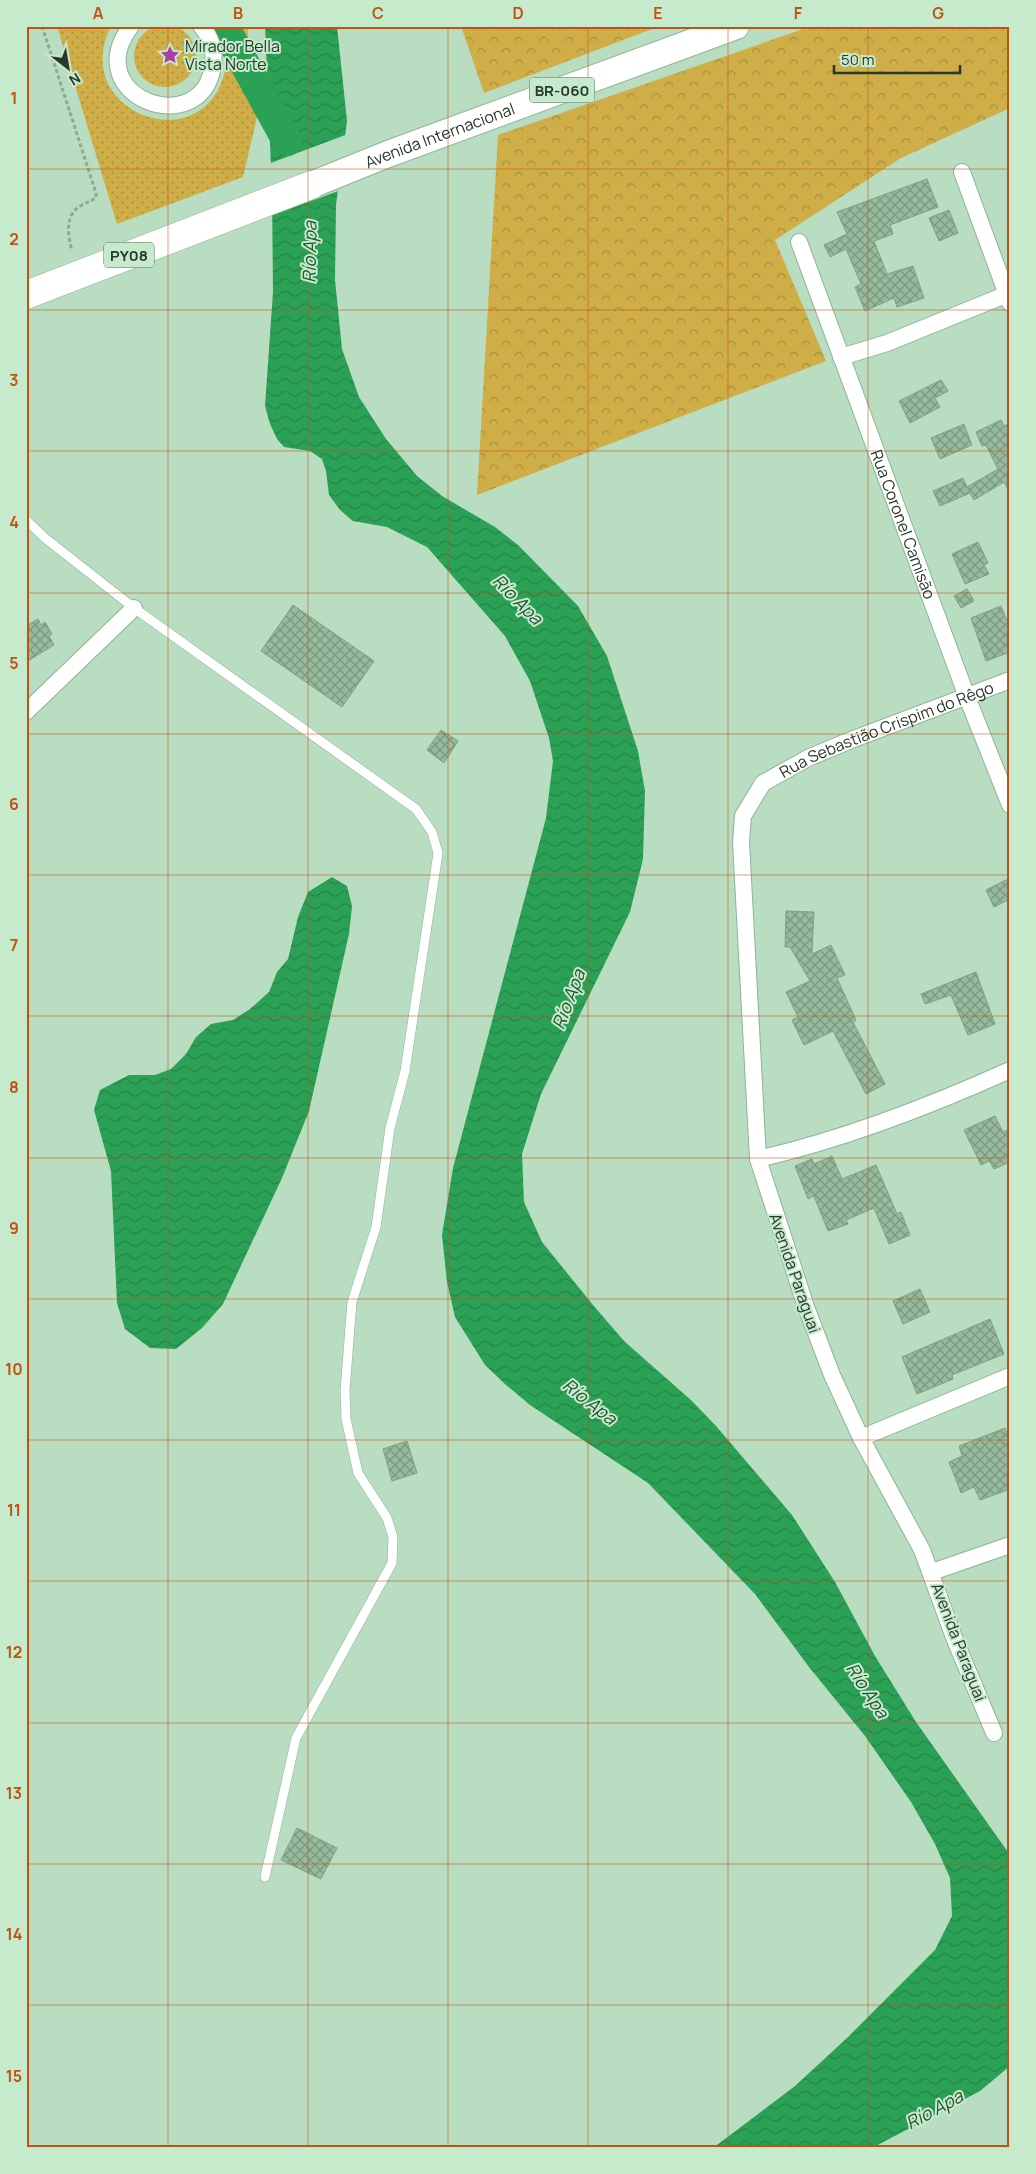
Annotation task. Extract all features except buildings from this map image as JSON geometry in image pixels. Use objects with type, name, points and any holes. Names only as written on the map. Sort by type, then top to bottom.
[{"type":"highway","name":"PY08","points":[[26,296],[232,214],[311,185]]},
{"type":"main road","name":"Avenida Internacional","points":[[311,185],[388,154],[736,26]]},
{"type":"street","points":[[131,26],[122,37],[118,53],[118,69],[124,84],[135,96],[149,104],[165,107],[181,104],[195,97],[206,86],[212,72],[214,56],[211,41],[201,26]]},
{"type":"street","points":[[841,357],[887,344],[1009,297],[962,172]]},
{"type":"street","name":"Rua Coronel Camisão","points":[[799,242],[967,697],[1010,805]]},
{"type":"street","points":[[26,712],[134,608]]},
{"type":"street","name":"Rua Sebastião Crispim do Rêgo","points":[[763,783],[808,758],[850,740],[1010,680]]},
{"type":"street","name":"Avenida Paraguai","points":[[763,783],[743,816],[741,842],[758,1159],[806,1307],[832,1375],[861,1438],[932,1572],[955,1640],[994,1733]]},
{"type":"street","points":[[758,1159],[808,1148],[972,1088],[1010,1070]]},
{"type":"street","points":[[861,1438],[1010,1376]]},
{"type":"street","points":[[932,1572],[1010,1545]]},
{"type":"lane","points":[[26,520],[45,538],[134,608],[416,809],[432,832],[438,853],[406,1071],[390,1128],[376,1227],[352,1302],[345,1390],[346,1419],[358,1473],[387,1518],[393,1536],[392,1563],[296,1738],[265,1876]]},
{"type":"path","points":[[42,26],[96,194],[96,198],[80,205],[72,214],[67,231],[72,251]]},
{"type":"green space","points":[[165,25],[177,27],[187,34],[194,44],[196,56],[194,68],[187,78],[177,85],[165,87],[153,85],[143,78],[136,68],[134,56],[136,44],[143,34],[153,27]]},
{"type":"green space","points":[[57,26],[111,26],[103,56],[107,81],[121,101],[141,114],[165,120],[188,116],[209,103],[223,78],[226,65],[226,45],[219,26],[248,26],[247,98],[255,106],[257,117],[243,177],[117,224]]},
{"type":"green space","points":[[461,26],[660,26],[484,93]]},
{"type":"green space","points":[[812,26],[1010,26],[1010,108],[901,158],[775,240],[826,361],[477,495],[498,135]]},
{"type":"water","points":[[265,26],[337,26],[347,121],[336,205],[335,280],[342,349],[359,397],[386,439],[417,476],[442,496],[495,527],[518,545],[578,606],[607,656],[638,751],[645,791],[643,859],[630,912],[541,1094],[522,1154],[524,1202],[542,1242],[593,1305],[624,1341],[692,1401],[716,1426],[792,1515],[835,1582],[875,1656],[916,1722],[1010,1855],[1010,2066],[980,2091],[872,2148],[713,2148],[795,2086],[847,2038],[935,1950],[952,1916],[950,1878],[935,1844],[911,1802],[865,1736],[809,1667],[755,1594],[648,1483],[530,1405],[505,1384],[485,1365],[455,1317],[447,1282],[442,1235],[453,1168],[546,818],[553,761],[549,738],[530,681],[505,636],[427,547],[387,527],[353,521],[340,510],[329,495],[326,471],[322,459],[310,451],[284,447],[277,439],[270,424],[265,406],[273,292],[272,190]]},
{"type":"water","points":[[332,877],[347,886],[352,906],[349,934],[309,1111],[282,1178],[223,1304],[202,1328],[176,1349],[150,1348],[125,1329],[117,1303],[111,1171],[94,1110],[100,1090],[129,1075],[155,1075],[171,1069],[186,1054],[196,1037],[211,1024],[233,1020],[250,1009],[269,992],[277,972],[288,959],[298,917],[308,892]]},
{"type":"pier","points":[[348,134],[341,190],[270,216],[268,164]]},
{"type":"waterway","name":"Río Apa","points":[[224,26],[287,141]]},
{"type":"place","name":"Mirador Bella Vista Norte","points":[[170,55]]}]
